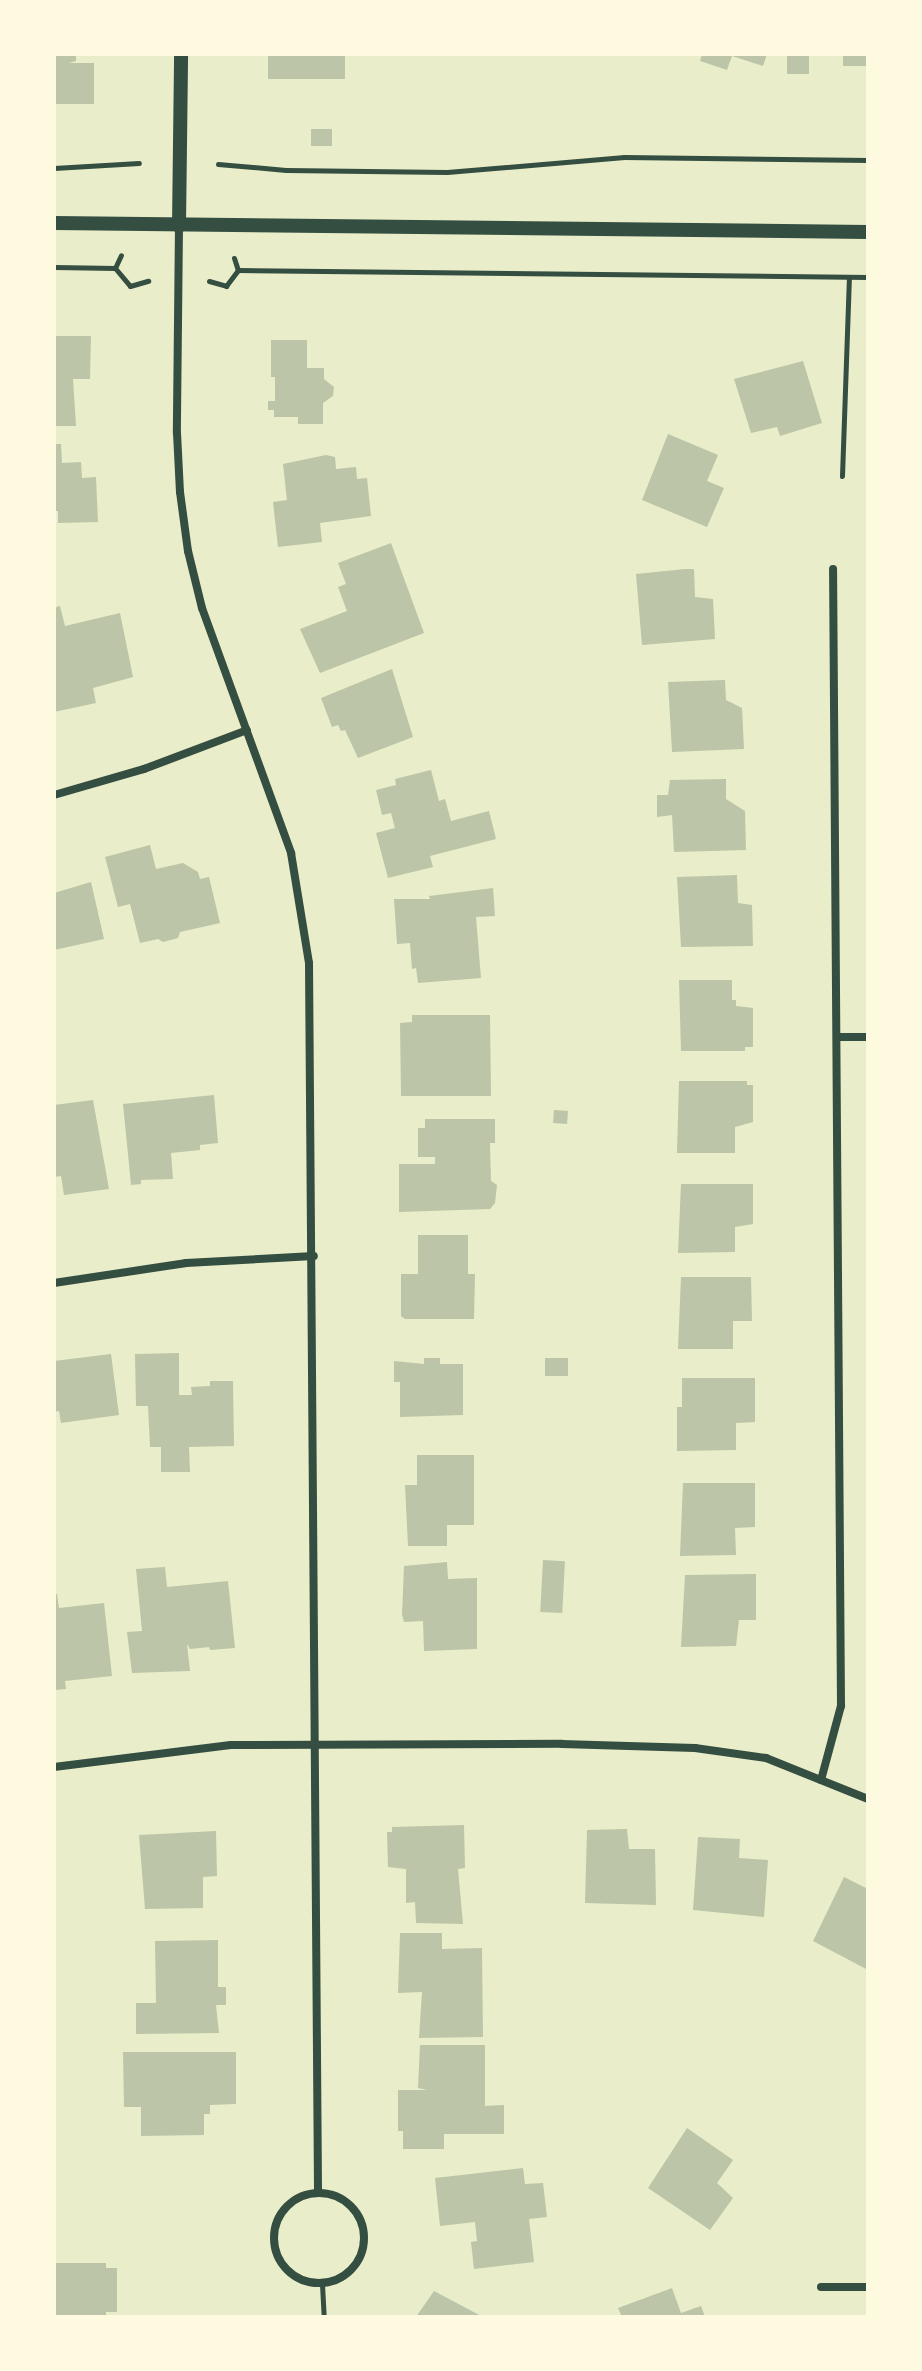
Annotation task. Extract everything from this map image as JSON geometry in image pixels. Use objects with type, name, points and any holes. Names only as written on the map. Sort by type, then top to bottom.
[{"type":"street","points":[[181,54],[180,492],[202,608],[291,853],[309,963],[314,1256],[318,2192]]},
{"type":"street","points":[[54,223],[868,232]]},
{"type":"street","points":[[821,1780],[841,1706],[833,569]]},
{"type":"street","points":[[54,795],[144,769],[247,730]]},
{"type":"street","points":[[837,1037],[868,1037]]},
{"type":"street","points":[[54,1283],[186,1263],[314,1256]]},
{"type":"street","points":[[54,1767],[231,1745],[695,1748],[766,1758],[868,1799]]},
{"type":"street","points":[[318,2192],[341,2197],[358,2213],[365,2236],[360,2259],[345,2277],[322,2284],[302,2280],[285,2268],[276,2250],[274,2230],[283,2211],[298,2198],[318,2192]]},
{"type":"street","points":[[821,2287],[868,2287]]},
{"type":"path","points":[[218,164],[286,170],[447,172],[624,157],[868,160]]},
{"type":"path","points":[[54,168],[139,163]]},
{"type":"path","points":[[115,268],[121,255]]},
{"type":"path","points":[[234,258],[238,270]]},
{"type":"path","points":[[54,267],[115,268],[130,286],[148,281]]},
{"type":"path","points":[[238,270],[868,277]]},
{"type":"path","points":[[209,281],[226,286],[238,270]]},
{"type":"path","points":[[842,476],[849,277]]},
{"type":"path","points":[[322,2284],[324,2317]]},
{"type":"building","points":[[54,54],[76,54],[76,61],[69,63],[94,63],[94,104],[54,104]]},
{"type":"building","points":[[268,54],[345,54],[345,79],[268,79]]},
{"type":"building","points":[[702,54],[767,54],[763,66],[732,56],[727,70],[700,61]]},
{"type":"building","points":[[787,54],[809,54],[809,74],[787,74]]},
{"type":"building","points":[[843,54],[868,54],[868,66],[843,66]]},
{"type":"building","points":[[311,129],[332,129],[332,146],[311,146]]},
{"type":"building","points":[[54,336],[91,336],[90,379],[73,379],[76,426],[54,426]]},
{"type":"building","points":[[271,340],[307,340],[307,368],[324,368],[324,379],[334,387],[333,396],[323,403],[323,424],[298,424],[298,417],[274,417],[274,410],[268,410],[268,401],[275,401],[275,377],[271,377]]},
{"type":"building","points":[[803,361],[822,423],[780,436],[777,427],[751,433],[734,379]]},
{"type":"building","points":[[668,434],[718,455],[707,481],[724,488],[707,527],[642,500]]},
{"type":"building","points":[[54,444],[61,444],[62,463],[81,462],[82,478],[96,477],[98,522],[58,523],[58,511],[54,511]]},
{"type":"building","points":[[326,455],[335,457],[336,469],[356,467],[357,479],[367,478],[371,516],[320,523],[322,542],[278,547],[273,502],[287,500],[283,464]]},
{"type":"building","points":[[391,543],[424,633],[320,673],[300,629],[347,611],[338,587],[346,584],[338,563]]},
{"type":"building","points":[[694,569],[695,597],[713,599],[715,639],[642,645],[636,574]]},
{"type":"building","points":[[60,606],[65,626],[120,613],[133,677],[93,688],[96,703],[54,712],[54,608]]},
{"type":"building","points":[[392,669],[413,737],[358,758],[345,730],[341,731],[338,725],[332,727],[321,698]]},
{"type":"building","points":[[725,680],[726,700],[742,708],[744,749],[672,752],[668,682]]},
{"type":"building","points":[[431,770],[439,801],[445,799],[451,821],[489,811],[496,839],[430,856],[433,867],[388,878],[376,833],[395,828],[391,813],[382,815],[376,790],[396,785],[395,779]]},
{"type":"building","points":[[726,779],[726,799],[745,811],[746,850],[674,852],[672,815],[657,817],[657,795],[668,795],[670,780]]},
{"type":"building","points":[[150,845],[156,869],[183,863],[198,872],[200,879],[209,877],[220,923],[180,932],[178,938],[163,942],[158,939],[140,943],[130,904],[118,907],[105,857]]},
{"type":"building","points":[[737,875],[738,903],[752,905],[753,946],[681,947],[677,877]]},
{"type":"building","points":[[91,882],[104,939],[54,950],[54,893]]},
{"type":"building","points":[[493,888],[495,916],[476,917],[481,978],[418,983],[416,968],[412,969],[410,943],[397,944],[394,899],[430,899],[429,896]]},
{"type":"building","points":[[679,980],[732,980],[732,1000],[736,1000],[736,1006],[753,1008],[753,1047],[745,1047],[745,1051],[681,1051]]},
{"type":"building","points":[[412,1015],[490,1015],[491,1096],[401,1096],[400,1023],[412,1022]]},
{"type":"building","points":[[679,1081],[747,1081],[747,1085],[753,1085],[753,1122],[735,1127],[735,1153],[677,1153]]},
{"type":"building","points":[[214,1095],[218,1143],[200,1145],[200,1150],[171,1153],[173,1179],[141,1180],[141,1184],[131,1185],[123,1104]]},
{"type":"building","points":[[93,1100],[109,1189],[64,1195],[61,1176],[54,1177],[54,1105]]},
{"type":"building","points":[[554,1110],[568,1111],[567,1124],[553,1123]]},
{"type":"building","points":[[425,1119],[495,1119],[495,1143],[490,1143],[491,1181],[497,1185],[495,1203],[490,1209],[399,1212],[399,1164],[435,1164],[435,1157],[418,1157],[418,1128],[425,1128]]},
{"type":"building","points":[[681,1184],[753,1184],[753,1224],[735,1227],[735,1252],[678,1253]]},
{"type":"building","points":[[418,1235],[468,1235],[468,1274],[475,1274],[474,1319],[405,1319],[401,1316],[401,1274],[418,1274]]},
{"type":"building","points":[[681,1277],[751,1277],[752,1321],[733,1321],[733,1349],[678,1349]]},
{"type":"building","points":[[179,1353],[179,1395],[192,1395],[191,1387],[210,1386],[210,1381],[233,1381],[234,1446],[189,1447],[190,1472],[161,1472],[161,1447],[150,1447],[148,1406],[136,1406],[135,1354]]},
{"type":"building","points":[[111,1354],[119,1415],[61,1423],[59,1411],[54,1412],[54,1361]]},
{"type":"building","points":[[424,1358],[440,1358],[440,1364],[463,1364],[463,1415],[400,1417],[400,1382],[394,1382],[394,1361],[424,1364]]},
{"type":"building","points":[[545,1358],[568,1358],[568,1376],[545,1376]]},
{"type":"building","points":[[682,1378],[755,1378],[755,1422],[736,1423],[736,1450],[677,1451],[677,1407],[682,1407]]},
{"type":"building","points":[[417,1455],[474,1455],[474,1525],[447,1525],[447,1546],[408,1546],[405,1485],[417,1485]]},
{"type":"building","points":[[683,1483],[755,1483],[755,1527],[735,1528],[736,1555],[680,1556]]},
{"type":"building","points":[[543,1560],[565,1561],[562,1613],[540,1612]]},
{"type":"building","points":[[447,1562],[448,1579],[477,1578],[477,1649],[424,1651],[423,1621],[404,1622],[404,1566]]},
{"type":"building","points":[[165,1567],[167,1587],[228,1581],[235,1648],[190,1649],[187,1644],[190,1671],[132,1673],[127,1632],[142,1631],[136,1569]]},
{"type":"building","points":[[756,1574],[756,1620],[739,1620],[736,1646],[681,1647],[685,1575]]},
{"type":"building","points":[[57,1594],[59,1608],[104,1603],[112,1676],[65,1681],[66,1689],[55,1690],[54,1595]]},
{"type":"building","points":[[464,1825],[465,1868],[458,1869],[463,1924],[416,1923],[415,1902],[406,1903],[406,1869],[388,1867],[387,1832],[392,1832],[392,1827]]},
{"type":"building","points":[[627,1829],[629,1849],[655,1849],[656,1905],[585,1903],[587,1830]]},
{"type":"building","points":[[216,1831],[217,1876],[203,1877],[203,1908],[145,1909],[139,1835]]},
{"type":"building","points":[[698,1837],[740,1839],[739,1858],[768,1860],[764,1917],[693,1910]]},
{"type":"building","points":[[844,1877],[868,1889],[868,1970],[813,1941]]},
{"type":"building","points":[[400,1933],[442,1933],[442,1949],[482,1948],[483,2037],[419,2038],[422,1992],[398,1993]]},
{"type":"building","points":[[218,1940],[218,1987],[226,1987],[226,2005],[216,2005],[219,2033],[136,2034],[136,2003],[156,2003],[155,1941]]},
{"type":"building","points":[[420,2045],[485,2045],[485,2106],[504,2105],[504,2134],[444,2134],[444,2149],[403,2149],[403,2131],[398,2131],[398,2090],[427,2090],[418,2088]]},
{"type":"building","points":[[123,2052],[236,2052],[236,2104],[210,2105],[210,2114],[204,2114],[204,2135],[141,2136],[141,2107],[124,2107]]},
{"type":"building","points":[[687,2128],[733,2160],[717,2183],[733,2198],[710,2230],[648,2188]]},
{"type":"building","points":[[523,2168],[525,2184],[543,2183],[547,2217],[529,2219],[534,2262],[474,2269],[471,2242],[477,2241],[475,2222],[440,2226],[435,2178]]},
{"type":"building","points":[[54,2263],[106,2263],[106,2268],[117,2268],[117,2312],[106,2312],[106,2317],[54,2317]]},
{"type":"building","points":[[672,2288],[681,2313],[701,2306],[705,2317],[622,2317],[618,2308]]},
{"type":"building","points":[[434,2291],[483,2317],[416,2317]]}]
